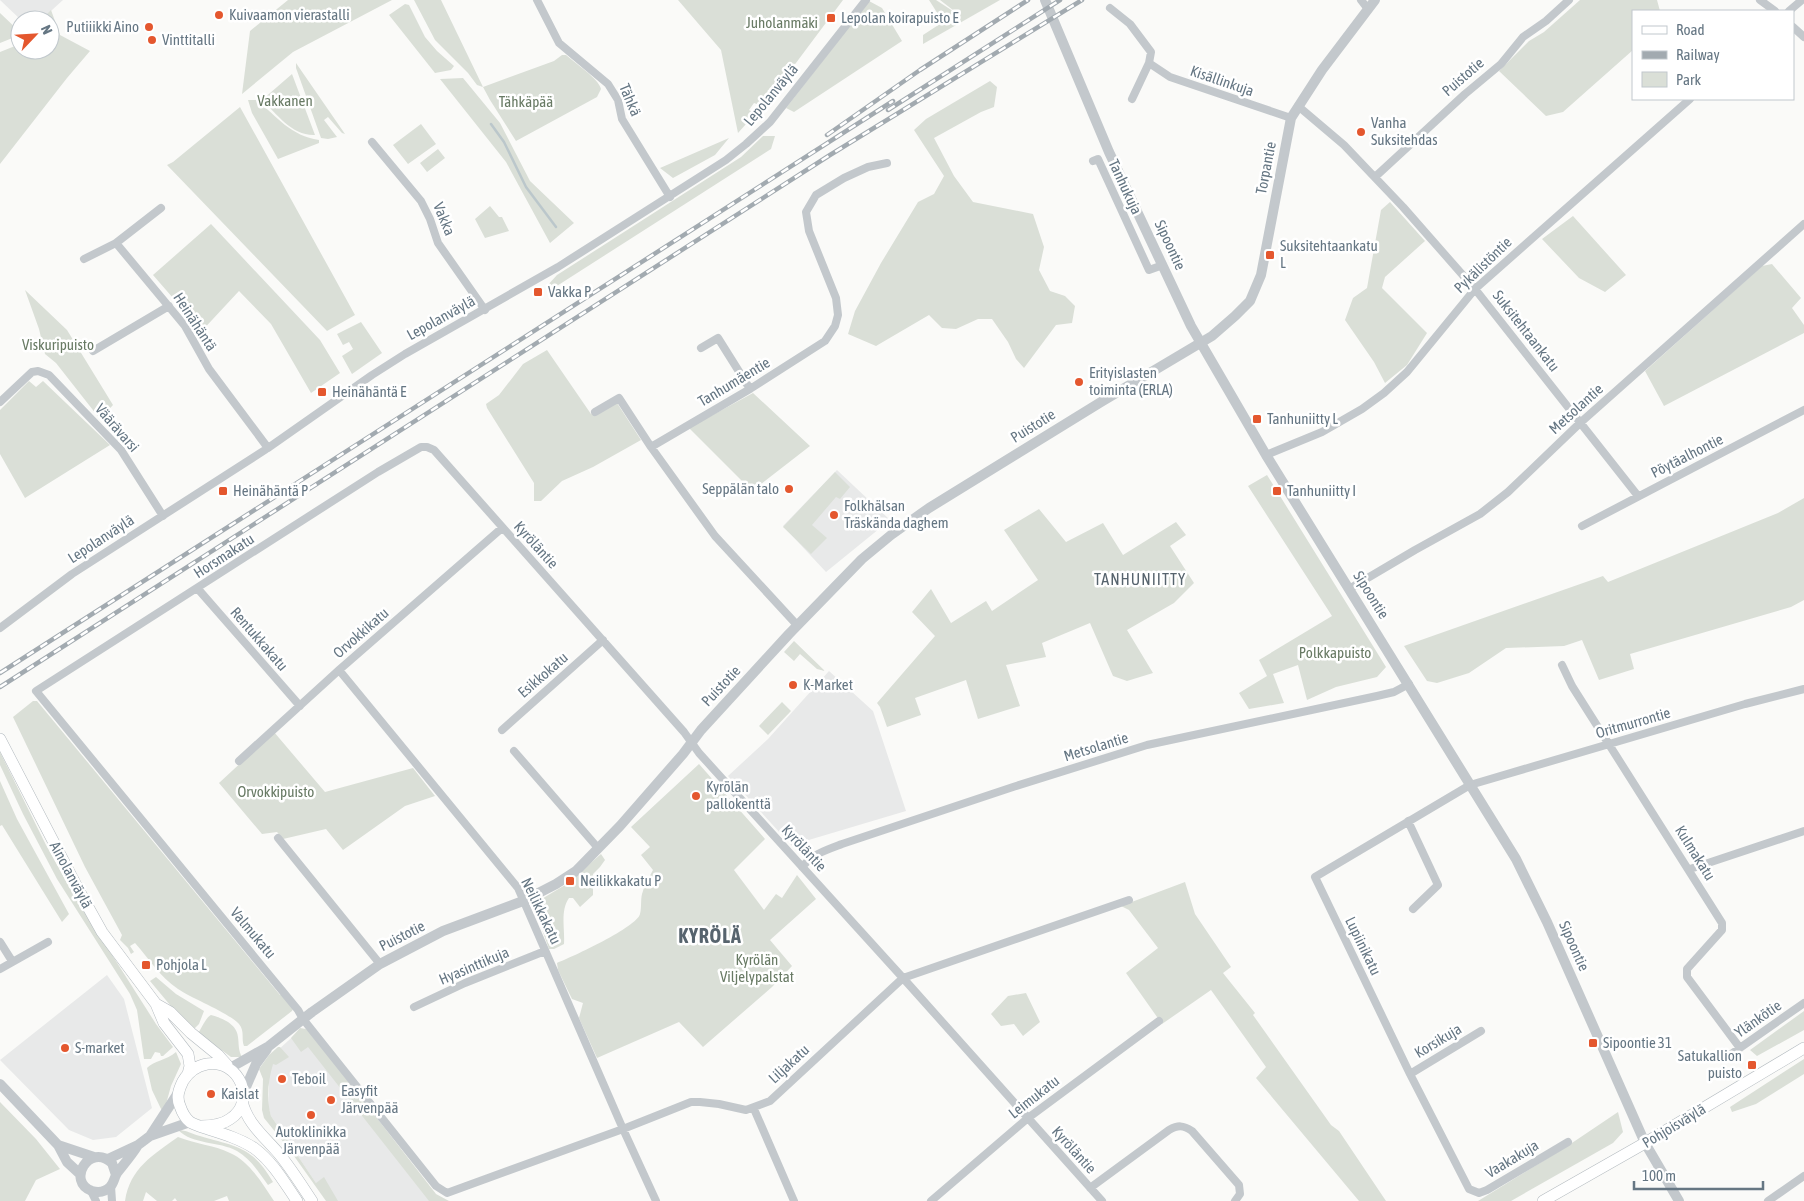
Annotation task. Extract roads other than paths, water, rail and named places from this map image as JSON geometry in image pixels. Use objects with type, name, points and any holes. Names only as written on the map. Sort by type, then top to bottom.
[{"type":"main road","name":"Ainolanväylä","points":[[0,738],[102,932],[156,1004],[164,1024],[188,1054],[190,1066],[188,1074]]},
{"type":"main road","name":"Ainolanväylä","points":[[156,1004],[170,1012],[191,1033],[218,1055],[228,1067]]},
{"type":"main road","name":"Pohjoisväylä","points":[[1544,1201],[1804,1048]]},
{"type":"main road","points":[[297,1201],[273,1166],[254,1149],[230,1136],[195,1124],[182,1112],[178,1093],[188,1074],[199,1066],[209,1063],[228,1067],[237,1074],[242,1086],[243,1107],[253,1124],[282,1158],[312,1201]]},
{"type":"main road","points":[[195,1124],[220,1124],[230,1120],[237,1114],[242,1097]]},
{"type":"street","name":"Tähkä","points":[[538,0],[559,43],[608,84],[618,100],[622,119],[670,197]]},
{"type":"street","name":"Lepolanväylä","points":[[0,628],[72,574],[268,448],[372,375],[405,354],[558,267],[726,160],[770,122],[866,0]]},
{"type":"street","name":"Sipoontie","points":[[1044,0],[1109,152],[1200,343],[1266,455],[1516,858],[1547,922],[1645,1143],[1679,1201]]},
{"type":"street","points":[[1361,0],[1368,9]]},
{"type":"street","name":"Torpantie","points":[[1200,343],[1212,336],[1250,301],[1261,276],[1291,118],[1375,0]]},
{"type":"street","name":"Puistotie","points":[[1375,177],[1465,94],[1501,64],[1523,37],[1546,21],[1569,0]]},
{"type":"street","points":[[1760,0],[1774,10]]},
{"type":"street","points":[[1789,10],[1802,0]]},
{"type":"street","points":[[1110,8],[1130,24],[1150,52],[1149,63],[1132,100]]},
{"type":"street","points":[[1794,28],[1804,37]]},
{"type":"street","name":"Kisällinkuja","points":[[1149,63],[1170,77],[1291,118]]},
{"type":"street","name":"Pykälistöntie","points":[[1266,455],[1322,432],[1362,409],[1384,393],[1407,372],[1475,289],[1689,100]]},
{"type":"street","name":"Suksitehtaankatu","points":[[1298,106],[1344,145],[1403,206],[1475,289],[1638,496]]},
{"type":"street","name":"Vakka","points":[[372,142],[422,201],[438,243],[484,310]]},
{"type":"street","name":"Tanhukuja","points":[[1093,161],[1098,159],[1149,270],[1163,265]]},
{"type":"street","name":"Tanhumäentie","points":[[651,447],[750,389],[825,341],[835,326],[838,316],[836,298],[808,232],[806,212],[816,195],[844,178],[868,167],[887,163]]},
{"type":"street","points":[[84,259],[116,243],[161,208]]},
{"type":"street","name":"Metsolantie","points":[[1349,589],[1480,514],[1508,492],[1580,423],[1804,224]]},
{"type":"street","name":"Heinähäntä","points":[[116,243],[185,326],[209,369],[268,448]]},
{"type":"street","points":[[93,351],[170,306]]},
{"type":"street","points":[[701,348],[718,338],[750,389]]},
{"type":"street","name":"Puistotie","points":[[228,1067],[269,1046],[303,1019],[380,964],[443,932],[523,901],[576,871],[620,826],[683,754],[691,742],[797,626],[862,559],[891,535],[929,508],[1200,343]]},
{"type":"street","name":"Väärävarsi","points":[[0,402],[26,376],[38,371],[49,375],[121,450],[163,516]]},
{"type":"street","points":[[595,412],[619,398],[651,447],[715,536],[797,626]]},
{"type":"street","name":"Pöytäalhontie","points":[[1582,526],[1804,410]]},
{"type":"street","name":"Horsmakatu","points":[[36,691],[378,472],[421,447],[427,447]]},
{"type":"street","name":"Kyröläntie","points":[[427,447],[434,450],[802,867],[1102,1201]]},
{"type":"street","name":"Orvokkikatu","points":[[239,761],[339,670],[502,528]]},
{"type":"street","name":"Rentukkakatu","points":[[198,589],[300,706]]},
{"type":"street","name":"Esikkokatu","points":[[502,730],[603,640]]},
{"type":"street","name":"Kulmakatu","points":[[1562,665],[1572,686],[1690,869],[1722,923],[1722,930],[1686,969],[1688,977],[1740,1048]]},
{"type":"street","name":"Neilikkakatu","points":[[339,670],[518,888],[656,1201]]},
{"type":"street","name":"Metsolantie","points":[[802,867],[809,859],[822,852],[910,821],[1139,748],[1394,692],[1409,684]]},
{"type":"street","name":"Oritmurrontie","points":[[1470,785],[1745,704],[1804,689]]},
{"type":"street","name":"Valmukatu","points":[[36,691],[298,1010],[303,1019],[436,1186],[447,1193],[623,1129]]},
{"type":"street","points":[[514,751],[598,848]]},
{"type":"street","name":"Lupiinikatu","points":[[1469,1188],[1410,1074],[1314,877],[1470,785]]},
{"type":"street","points":[[1408,821],[1438,885],[1412,909]]},
{"type":"street","points":[[1690,869],[1804,831]]},
{"type":"street","points":[[278,838],[380,964]]},
{"type":"street","name":"Liljakatu","points":[[754,1108],[770,1101],[903,978],[1129,900]]},
{"type":"street","points":[[0,942],[12,961]]},
{"type":"street","points":[[0,969],[48,942]]},
{"type":"street","name":"Hyasinttikuja","points":[[414,1007],[466,983],[545,951]]},
{"type":"street","name":"Ylänkötie","points":[[1727,1057],[1804,1003]]},
{"type":"street","name":"Leimukatu","points":[[935,1200],[1028,1118],[1159,1021]]},
{"type":"street","name":"Korsikuja","points":[[1410,1074],[1481,1031]]},
{"type":"street","name":"Puistotie","points":[[242,1097],[256,1064],[269,1046]]},
{"type":"street","points":[[0,1084],[58,1145],[67,1162],[80,1174],[84,1185],[91,1191],[96,1201]]},
{"type":"street","points":[[108,1159],[138,1145],[150,1136],[178,1093]]},
{"type":"street","points":[[623,1129],[691,1102],[719,1104],[746,1110],[754,1108],[794,1201]]},
{"type":"street","points":[[150,1136],[195,1124]]},
{"type":"street","points":[[1090,1188],[1168,1130],[1177,1126],[1185,1126],[1192,1130],[1239,1185],[1240,1194],[1235,1201]]},
{"type":"street","name":"Vaakakuja","points":[[1469,1188],[1479,1192],[1487,1190],[1568,1142]]},
{"type":"street","points":[[58,1145],[94,1157],[108,1159],[115,1167],[116,1174]]},
{"type":"street","points":[[112,1201],[111,1186],[116,1174],[127,1163],[138,1145]]},
{"type":"street","points":[[80,1174],[85,1163],[94,1157]]},
{"type":"street","points":[[1768,1201],[1804,1176]]},
{"type":"street","points":[[91,1191],[98,1193],[111,1186]]},
{"type":"waterway","points":[[491,124],[504,142],[526,187],[556,227]]},
{"type":"railway","points":[[827,135],[920,70],[1028,0]]},
{"type":"railway","points":[[888,110],[1060,0]]},
{"type":"railway","points":[[0,687],[830,155],[1082,0]]},
{"type":"railway","points":[[0,673],[893,101]]},
{"type":"place","name":"Kuivaamon vierastalli","points":[[219,15]]},
{"type":"place","name":"Lepolan koirapuisto E","points":[[831,18]]},
{"type":"place","name":"Putiiikki Aino","points":[[149,27]]},
{"type":"place","name":"Vinttitalli","points":[[152,40]]},
{"type":"place","name":"Vanha Suksitehdas","points":[[1361,132]]},
{"type":"place","name":"Suksitehtaankatu L","points":[[1270,255]]},
{"type":"place","name":"Vakka P","points":[[538,292]]},
{"type":"place","name":"Erityislasten toiminta (ERLA)","points":[[1079,382]]},
{"type":"place","name":"Heinähäntä E","points":[[322,392]]},
{"type":"place","name":"Tanhuniitty L","points":[[1257,419]]},
{"type":"place","name":"Seppälän talo","points":[[789,489]]},
{"type":"place","name":"Heinähäntä P","points":[[223,491]]},
{"type":"place","name":"Tanhuniitty I","points":[[1277,491]]},
{"type":"place","name":"Folkhälsan Träskända daghem","points":[[834,515]]},
{"type":"place","name":"K-Market","points":[[793,685]]},
{"type":"place","name":"Kyrölän pallokenttä","points":[[696,796]]},
{"type":"place","name":"Neilikkakatu P","points":[[570,881]]},
{"type":"place","name":"Pohjola L","points":[[146,965]]},
{"type":"place","name":"Sipoontie 31","points":[[1593,1043]]},
{"type":"place","name":"S-market","points":[[65,1048]]},
{"type":"place","name":"Satukallion puisto","points":[[1752,1065]]},
{"type":"place","name":"Teboil","points":[[282,1079]]},
{"type":"place","name":"Kaislat","points":[[211,1094]]},
{"type":"place","name":"Easyfit Järvenpää","points":[[331,1100]]},
{"type":"place","name":"Autoklinikka Järvenpää","points":[[311,1115]]},
{"type":"district","name":"TANHUNIITTY","points":[[1140,579]]},
{"type":"district","name":"KYRÖLÄ","points":[[710,936]]},
{"type":"park label","name":"Juholanmäki","points":[[782,23]]},
{"type":"park label","name":"Vakkanen","points":[[285,101]]},
{"type":"park label","name":"Tähkäpää","points":[[526,102]]},
{"type":"park label","name":"Viskuripuisto","points":[[58,345]]},
{"type":"park label","name":"Polkkapuisto","points":[[1335,653]]},
{"type":"park label","name":"Orvokkipuisto","points":[[276,792]]},
{"type":"park label","name":"Kyrölän Viljelypalstat","points":[[757,968]]}]
